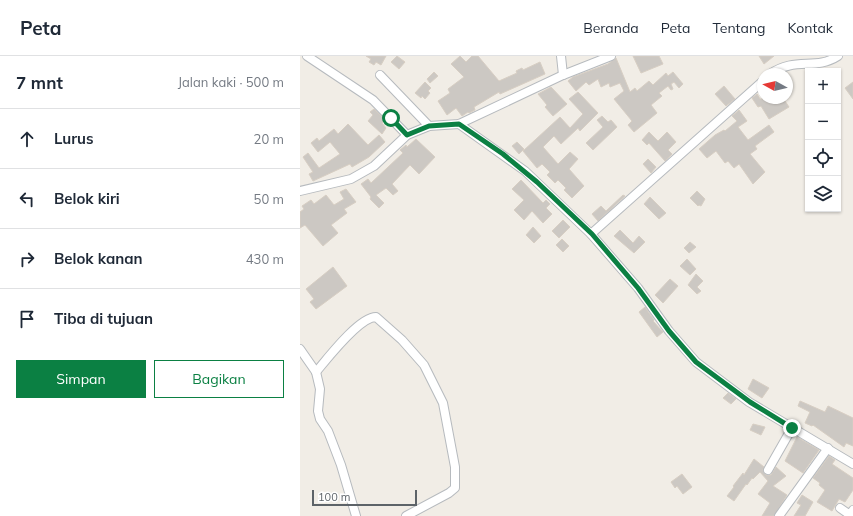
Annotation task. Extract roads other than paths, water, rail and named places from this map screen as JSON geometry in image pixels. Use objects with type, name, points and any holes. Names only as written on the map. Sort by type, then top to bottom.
[{"type":"street","points":[[307,56],[373,100],[407,135]]},
{"type":"street","points":[[561,56],[562,75]]},
{"type":"street","points":[[300,191],[351,179],[374,166],[407,135],[429,126],[459,124],[562,75],[611,56]]},
{"type":"street","points":[[778,68],[784,63],[792,61],[822,61],[838,56]]},
{"type":"street","points":[[380,75],[429,126]]},
{"type":"street","points":[[592,234],[757,86]]},
{"type":"street","points":[[459,124],[525,171],[592,234],[638,288],[665,326],[696,362],[750,402],[853,464]]},
{"type":"street","points":[[316,372],[342,341],[365,320],[373,317],[376,317],[402,340],[424,365],[443,403],[456,480],[455,488],[449,493],[406,516]]},
{"type":"street","points":[[300,349],[316,372],[320,389],[318,411],[320,419],[328,431],[341,465],[356,516]]},
{"type":"street","points":[[768,470],[792,428]]},
{"type":"street","points":[[779,516],[828,448]]},
{"type":"street","points":[[840,508],[850,514],[853,510]]}]
